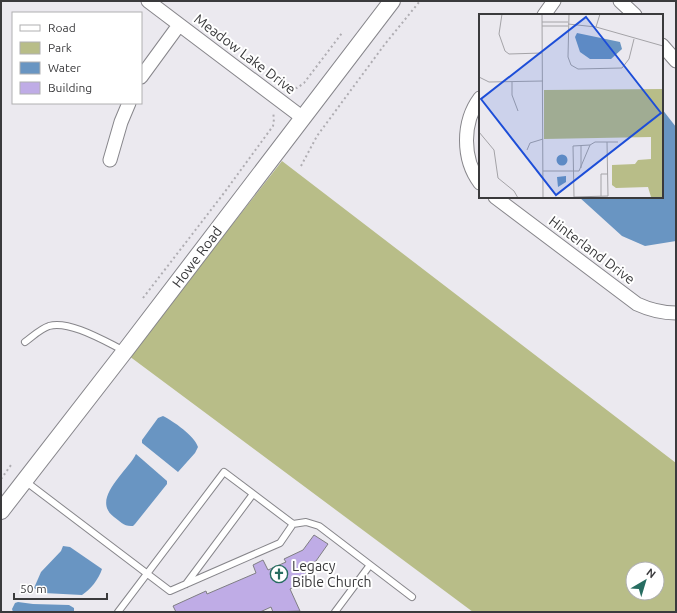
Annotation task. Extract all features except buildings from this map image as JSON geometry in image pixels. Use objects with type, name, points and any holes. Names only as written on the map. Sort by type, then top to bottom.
[{"type":"street","name":"Meadow Lake Drive","points":[[148,1],[179,26],[304,118]]},
{"type":"street","points":[[545,14],[554,1]]},
{"type":"street","points":[[620,1],[633,14]]},
{"type":"street","name":"Howe Road","points":[[1,511],[304,118],[389,2]]},
{"type":"street","points":[[142,76],[179,26]]},
{"type":"street","points":[[663,46],[676,61]]},
{"type":"street","points":[[479,100],[467,126],[466,141],[470,164],[479,182]]},
{"type":"street","points":[[110,160],[129,104]]},
{"type":"street","name":"Hinterland Drive","points":[[496,198],[637,304],[649,310],[663,313],[676,313]]},
{"type":"lane","points":[[25,342],[48,326],[59,325],[74,328],[125,351]]},
{"type":"lane","points":[[118,612],[224,472],[293,524],[306,522],[319,526],[412,597]]},
{"type":"lane","points":[[25,481],[170,592],[280,543],[293,524]]},
{"type":"lane","points":[[185,585],[253,494]]},
{"type":"lane","points":[[335,612],[370,565]]},
{"type":"path","points":[[301,166],[317,136],[385,44],[420,1]]},
{"type":"path","points":[[143,298],[224,193],[273,126],[274,119],[272,109],[289,87],[297,88],[304,83],[342,33]]},
{"type":"path","points":[[1,479],[11,465]]},
{"type":"green space","points":[[282,161],[676,463],[676,612],[473,612],[129,356]]},
{"type":"water","points":[[663,110],[676,127],[676,241],[645,246],[622,236],[580,198],[663,198]]},
{"type":"water","points":[[163,416],[178,425],[193,438],[198,447],[195,453],[178,472],[142,443],[142,440],[158,418]]},
{"type":"water","points":[[136,454],[167,481],[167,484],[135,524],[133,526],[127,526],[114,517],[108,510],[106,502],[113,485]]},
{"type":"water","points":[[63,546],[70,547],[102,569],[94,584],[82,595],[44,593],[34,588],[41,572],[61,551]]},
{"type":"water","points":[[15,603],[69,605],[74,608],[74,612],[13,612],[12,609]]},
{"type":"place","name":"Legacy Bible Church","points":[[279,574]]}]
